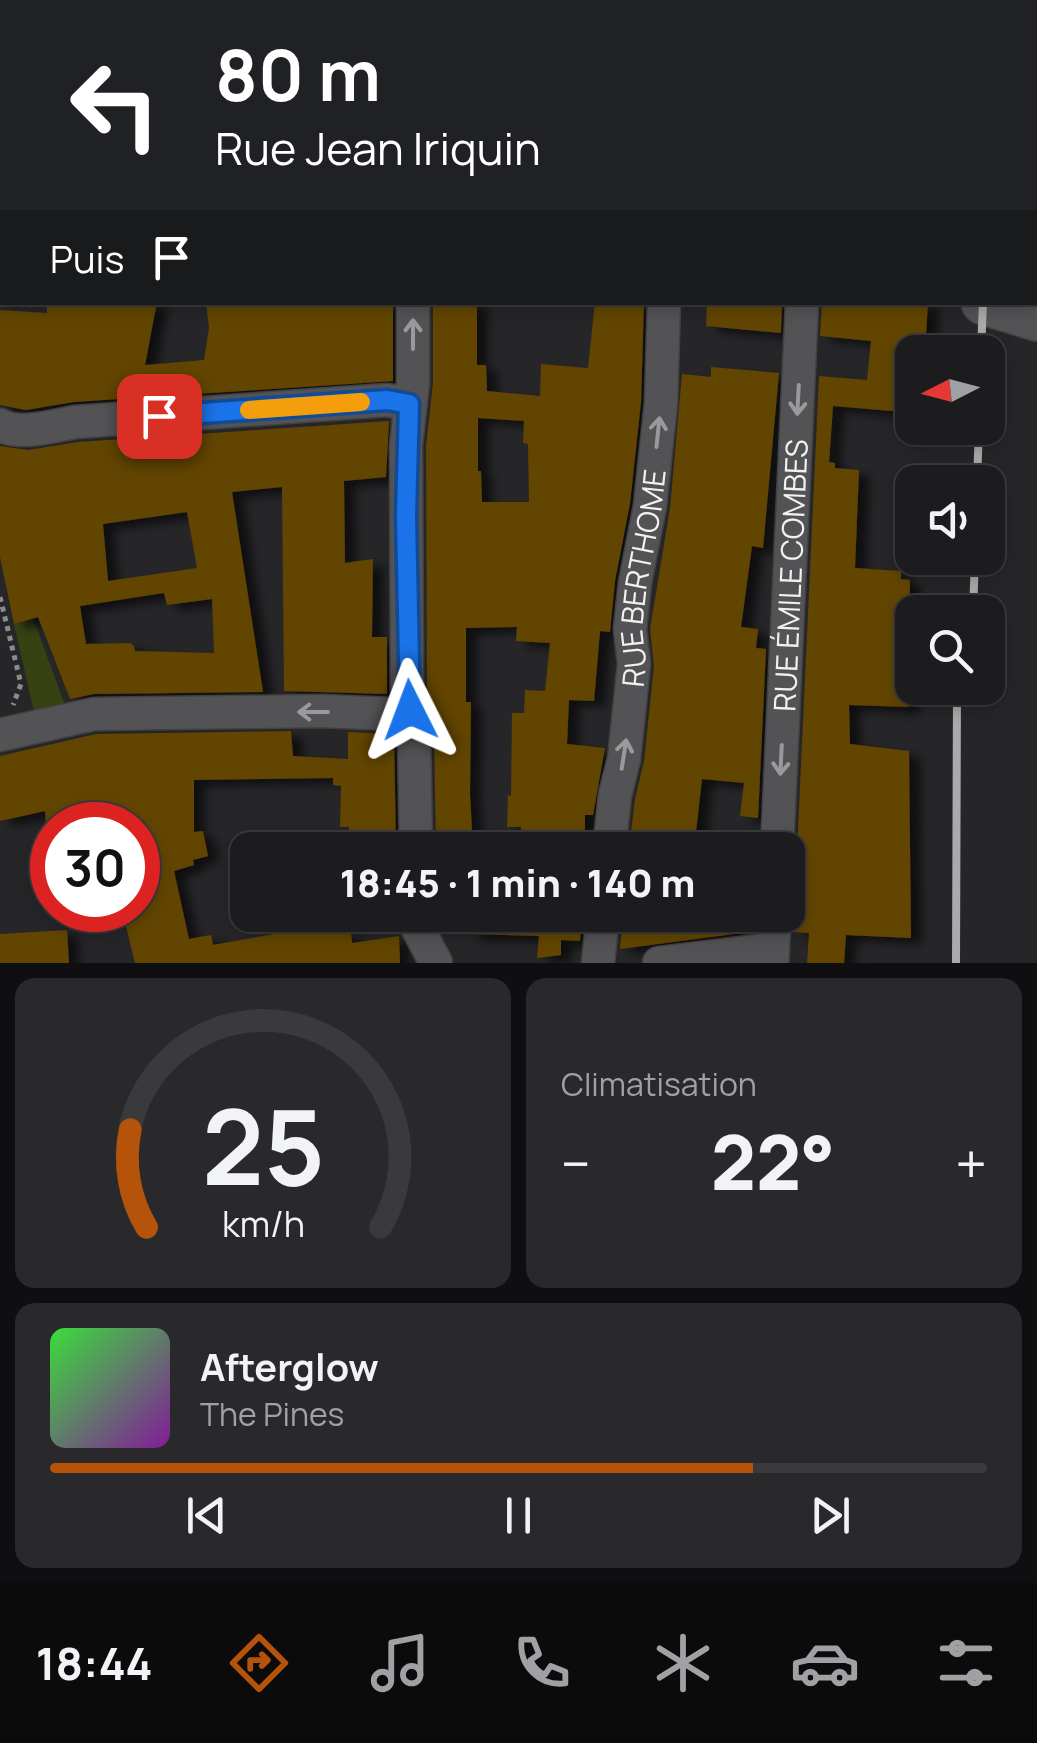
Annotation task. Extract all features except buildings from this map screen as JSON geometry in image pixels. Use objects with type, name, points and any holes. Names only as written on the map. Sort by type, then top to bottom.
[{"type":"street","points":[[412,305],[413,383],[406,522],[416,832]]},
{"type":"street","name":"RUE BERTHOME","points":[[611,832],[634,664],[630,628],[650,506],[661,404],[664,305]]},
{"type":"street","name":"RUE ÉMILE COMBES","points":[[779,832],[802,305]]},
{"type":"street","points":[[0,425],[9,430],[387,400],[409,404]]},
{"type":"street","points":[[7,734],[94,714],[392,714],[410,710]]},
{"type":"street","points":[[420,932],[436,963]]},
{"type":"street","points":[[598,963],[601,932]]},
{"type":"street","points":[[660,963],[773,956]]},
{"type":"path","points":[[0,597],[21,684],[7,734]]},
{"type":"green space","points":[[33,618],[65,705],[34,712],[14,624]]},
{"type":"railway","points":[[982,335],[983,305]]},
{"type":"railway","points":[[978,445],[978,465]]},
{"type":"railway","points":[[974,575],[974,595]]},
{"type":"railway","points":[[956,963],[957,705]]},
{"type":"slow traffic","points":[[249,410],[361,402]]},
{"type":"route","points":[[159,416],[387,400],[409,404],[406,516],[410,710]]}]
